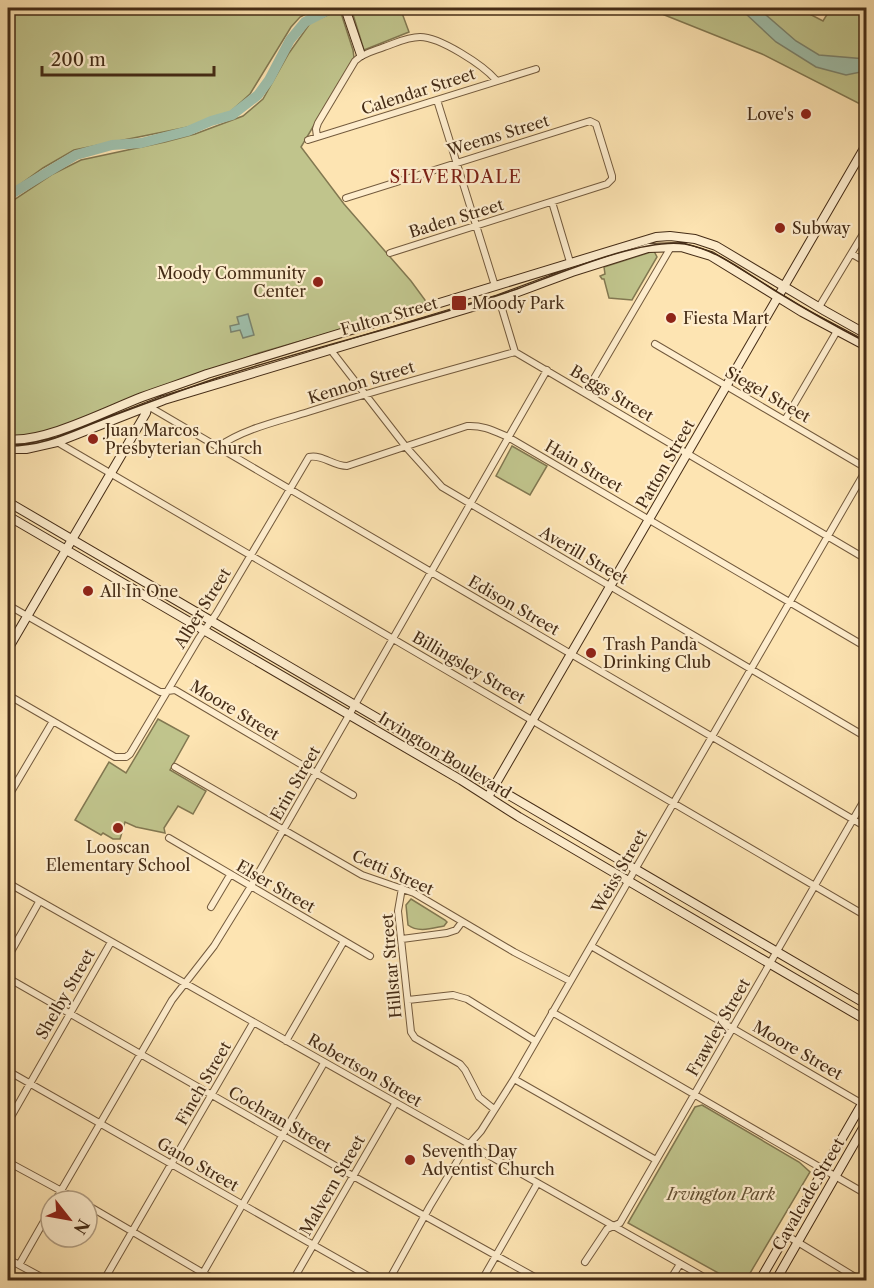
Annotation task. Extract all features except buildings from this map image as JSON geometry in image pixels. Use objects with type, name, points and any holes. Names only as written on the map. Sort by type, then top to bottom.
[{"type":"main road","points":[[345,8],[361,55]]},
{"type":"main road","name":"Patton Street","points":[[488,797],[867,145]]},
{"type":"main road","name":"Fulton Street","points":[[8,439],[44,436],[207,374],[656,237],[682,237],[716,246],[867,334]]},
{"type":"main road","name":"Fulton Street","points":[[8,449],[26,449],[57,442],[148,406],[499,299],[572,272],[648,248],[671,247],[693,250],[711,256],[779,298],[867,346]]},
{"type":"main road","points":[[8,650],[146,413],[148,406],[145,396]]},
{"type":"main road","name":"Irvington Boulevard","points":[[8,502],[867,1004]]},
{"type":"main road","name":"Irvington Boulevard","points":[[8,516],[867,1020]]},
{"type":"main road","points":[[123,583],[129,573]]},
{"type":"main road","points":[[277,673],[283,662]]},
{"type":"main road","points":[[440,768],[447,758]]},
{"type":"main road","points":[[563,843],[571,831]]},
{"type":"main road","points":[[698,922],[706,909]]},
{"type":"main road","points":[[842,1006],[850,994]]},
{"type":"main road","name":"Cavalcade Street","points":[[760,1281],[865,1102]]},
{"type":"main road","name":"Cavalcade Street","points":[[776,1281],[867,1123]]},
{"type":"street","points":[[317,137],[316,129],[324,112],[355,61],[361,55],[406,39],[429,38],[488,71],[496,80]]},
{"type":"street","name":"Calendar Street","points":[[308,140],[536,69]]},
{"type":"street","points":[[437,100],[495,286]]},
{"type":"street","name":"Weems Street","points":[[346,198],[590,121],[595,122],[597,126],[612,176],[610,182],[599,187]]},
{"type":"street","name":"Baden Street","points":[[390,253],[599,187]]},
{"type":"street","points":[[552,202],[570,262]]},
{"type":"street","points":[[819,308],[867,229]]},
{"type":"street","points":[[586,392],[671,247]]},
{"type":"street","points":[[852,254],[867,262]]},
{"type":"street","points":[[499,299],[515,352]]},
{"type":"street","points":[[785,420],[837,331]]},
{"type":"street","name":"Siegel Street","points":[[655,344],[867,469]]},
{"type":"street","name":"Averill Street","points":[[330,349],[437,483],[867,737]]},
{"type":"street","name":"Beggs Street","points":[[515,352],[867,559]]},
{"type":"street","name":"Kennon Street","points":[[218,447],[254,430],[364,394],[515,352]]},
{"type":"street","name":"Erin Street","points":[[63,1189],[172,1000],[214,946],[251,886],[547,370]]},
{"type":"street","name":"Edison Street","points":[[148,406],[867,827]]},
{"type":"street","name":"Hain Street","points":[[304,463],[312,456],[347,466],[467,426],[486,427],[508,437],[867,647]]},
{"type":"street","name":"Billingsley Street","points":[[57,442],[867,916]]},
{"type":"street","name":"Alber Street","points":[[52,721],[116,757],[126,757],[130,754],[304,463]]},
{"type":"street","name":"Weiss Street","points":[[389,1281],[464,1150],[481,1131],[514,1079],[867,469]]},
{"type":"street","name":"Moore Street","points":[[8,605],[160,692],[175,690],[353,795]]},
{"type":"street","points":[[8,695],[52,721],[8,797]]},
{"type":"street","name":"Cetti Street","points":[[175,767],[362,875],[414,893],[570,981]]},
{"type":"street","name":"Frawley Street","points":[[585,1262],[608,1229],[620,1223],[867,797]]},
{"type":"street","name":"Elser Street","points":[[169,838],[370,956]]},
{"type":"street","points":[[211,908],[230,874]]},
{"type":"street","name":"Robertson Street","points":[[8,883],[709,1281]]},
{"type":"street","name":"Hillstar Street","points":[[402,888],[399,911],[411,1032],[415,1038],[460,1064],[479,1097],[495,1109]]},
{"type":"street","points":[[8,957],[39,902]]},
{"type":"street","points":[[402,939],[447,933],[456,930],[462,922]]},
{"type":"street","points":[[285,1041],[344,941]]},
{"type":"street","name":"Shelby Street","points":[[8,1122],[111,942]]},
{"type":"street","name":"Moore Street","points":[[591,946],[865,1102]]},
{"type":"street","name":"Cochran Street","points":[[8,978],[540,1281]]},
{"type":"street","points":[[408,1000],[453,995],[467,999],[535,1041]]},
{"type":"street","points":[[552,1011],[867,1194]]},
{"type":"street","name":"Finch Street","points":[[104,1281],[254,1023]]},
{"type":"street","points":[[199,1281],[324,1063]]},
{"type":"street","name":"Gano Street","points":[[8,1071],[375,1281]]},
{"type":"street","points":[[514,1079],[656,1160]]},
{"type":"street","name":"Malvern Street","points":[[293,1281],[395,1104]]},
{"type":"street","points":[[8,1162],[58,1189]]},
{"type":"street","points":[[482,1281],[537,1184]]},
{"type":"street","points":[[99,1212],[215,1281]]},
{"type":"street","points":[[19,1265],[39,1230]]},
{"type":"street","points":[[786,1235],[860,1281]]},
{"type":"street","points":[[8,1259],[46,1281]]},
{"type":"street","points":[[670,1281],[680,1264]]},
{"type":"green space","points":[[8,8],[318,8],[300,17],[291,27],[250,94],[230,112],[188,127],[74,150],[43,168],[8,193]]},
{"type":"green space","points":[[351,8],[420,8],[402,13],[409,32],[364,50]]},
{"type":"green space","points":[[647,8],[798,8],[823,21],[831,8],[852,8],[866,16],[866,107],[762,54]]},
{"type":"green space","name":"Moody Park","points":[[340,10],[354,58],[301,147],[344,204],[411,281],[425,300],[426,305],[259,353],[35,436],[8,437],[8,204],[53,174],[81,160],[195,134],[243,116],[263,99],[289,53],[311,22]]},
{"type":"green space","points":[[654,251],[657,257],[632,300],[609,298],[604,279],[600,276],[605,274],[604,267]]},
{"type":"green space","points":[[512,446],[547,466],[530,495],[496,476]]},
{"type":"green space","points":[[158,719],[189,736],[170,770],[206,791],[193,814],[178,806],[164,828],[165,833],[136,827],[125,822],[120,839],[113,839],[103,833],[101,835],[75,820],[109,762],[126,773]]},
{"type":"green space","points":[[411,899],[447,922],[444,926],[426,929],[416,929],[408,925],[406,905]]},
{"type":"green space","name":"Irvington Park","points":[[702,1105],[799,1162],[810,1172],[746,1280],[731,1280],[628,1223],[695,1107]]},
{"type":"shaded area","points":[[736,8],[758,8],[796,41],[819,55],[866,59],[866,71],[846,75],[816,67],[776,42],[745,13]]},
{"type":"shaded area","points":[[248,314],[254,335],[243,338],[240,330],[231,332],[230,326],[239,324],[237,317]]},
{"type":"waterway","points":[[8,196],[76,155],[112,145],[141,143],[188,131],[232,115],[258,95],[269,80],[290,40],[305,22],[332,8]]},
{"type":"tram line","points":[[8,446],[34,444],[57,437],[217,378],[480,301],[624,251],[667,243],[685,244],[709,251],[831,324],[866,342]]},
{"type":"place","name":"Love's","points":[[806,114]]},
{"type":"place","name":"Subway","points":[[780,228]]},
{"type":"place","name":"Moody Community Center","points":[[318,282]]},
{"type":"place","name":"Moody Park","points":[[459,303]]},
{"type":"place","name":"Fiesta Mart","points":[[671,318]]},
{"type":"place","name":"Juan Marcos Presbyterian Church","points":[[93,439]]},
{"type":"place","name":"All In One","points":[[88,591]]},
{"type":"place","name":"Trash Panda Drinking Club","points":[[591,653]]},
{"type":"place","name":"Looscan Elementary School","points":[[118,828]]},
{"type":"place","name":"Seventh Day Adventist Church","points":[[410,1160]]},
{"type":"district","name":"SILVERDALE","points":[[456,177]]}]
